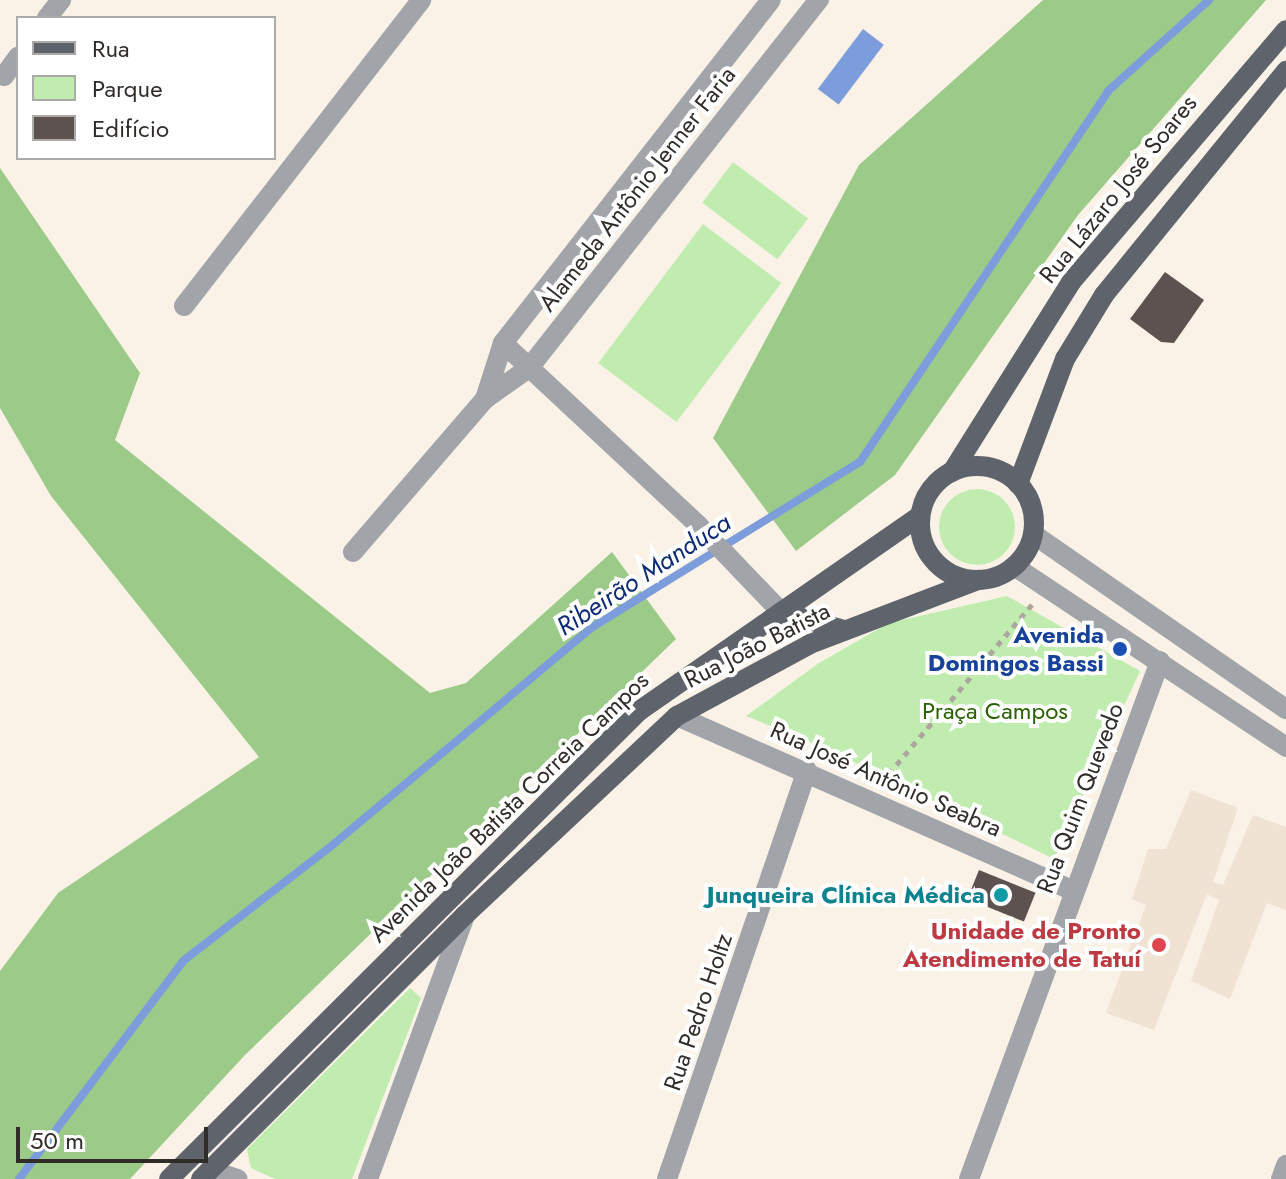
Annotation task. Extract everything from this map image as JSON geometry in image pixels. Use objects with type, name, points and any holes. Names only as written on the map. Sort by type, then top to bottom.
[{"type":"main road","name":"Rua Lázaro José Soares","points":[[952,472],[1071,282],[1286,30]]},
{"type":"main road","points":[[1018,484],[1065,359],[1104,295],[1286,71]]},
{"type":"main road","points":[[987,467],[1018,484],[1034,516],[1033,534],[1014,566],[978,580],[941,568],[921,535],[920,516],[931,489],[952,472],[987,467]]},
{"type":"main road","name":"Avenida João Batista Correia Campos","points":[[169,1179],[639,711],[920,516]]},
{"type":"main road","name":"Rua João Batista","points":[[206,1174],[465,915],[677,716],[723,686],[844,630],[978,580]]},
{"type":"main road","points":[[781,612],[844,630]]},
{"type":"street","points":[[49,16],[61,0]]},
{"type":"street","points":[[184,306],[421,0]]},
{"type":"street","name":"Alameda Antônio Jenner Faria","points":[[485,399],[503,343],[771,0]]},
{"type":"street","name":"Alameda Antônio Jenner Faria","points":[[353,552],[485,399],[529,368],[819,0]]},
{"type":"street","points":[[4,76],[16,60]]},
{"type":"street","points":[[503,343],[697,524],[781,612]]},
{"type":"street","points":[[1033,534],[1286,709]]},
{"type":"street","points":[[1014,566],[1286,747]]},
{"type":"street","name":"Rua Quim Quevedo","points":[[969,1179],[1160,661]]},
{"type":"street","name":"Rua José Antônio Seabra","points":[[677,716],[807,770],[1073,891]]},
{"type":"street","name":"Rua Pedro Holtz","points":[[667,1179],[807,770]]},
{"type":"street","points":[[368,1179],[465,915]]},
{"type":"street","points":[[1281,1179],[1286,1165]]},
{"type":"street","points":[[206,1174],[238,1179]]},
{"type":"path","points":[[867,799],[1047,586]]},
{"type":"shaded area","name":"Unidade de Pronto Atendimento de Tatuí","points":[[1191,790],[1238,808],[1213,882],[1223,885],[1253,815],[1286,827],[1286,910],[1267,903],[1230,999],[1191,981],[1219,900],[1207,894],[1154,1030],[1106,1013],[1146,905],[1132,899],[1148,849],[1166,849]]},
{"type":"green space","points":[[1043,0],[1266,0],[1078,215],[895,475],[796,551],[713,438],[859,165]]},
{"type":"green space","points":[[733,162],[808,219],[777,259],[702,203]]},
{"type":"green space","points":[[0,168],[140,373],[115,440],[430,693],[466,683],[612,552],[676,639],[245,1055],[130,1179],[0,1179],[0,971],[58,893],[259,757],[51,496],[0,408]]},
{"type":"green space","points":[[703,224],[781,283],[677,422],[598,363]]},
{"type":"green space","points":[[977,489],[992,492],[1004,500],[1012,512],[1015,527],[1012,542],[1004,554],[992,562],[977,565],[962,562],[950,554],[942,542],[939,527],[942,512],[950,500],[962,492]]},
{"type":"green space","name":"Praça Campos","points":[[1007,596],[1140,671],[1054,859],[827,749],[746,716],[819,663],[889,623]]},
{"type":"green space","points":[[410,988],[421,998],[352,1179],[275,1179],[251,1168],[247,1149]]},
{"type":"water","points":[[863,29],[884,45],[839,105],[818,89]]},
{"type":"building","points":[[1165,272],[1204,300],[1174,343],[1161,342],[1130,319]]},
{"type":"building","name":"Junqueira Clínica Médica","points":[[979,870],[1036,893],[1024,922],[967,899]]},
{"type":"waterway","name":"Ribeirão Manduca","points":[[19,1179],[183,961],[335,843],[591,628],[860,462],[1108,91],[1209,0]]},
{"type":"place","name":"Avenida Domingos Bassi","points":[[1120,649]]},
{"type":"place","name":"Junqueira Clínica Médica","points":[[1001,895]]},
{"type":"place","name":"Unidade de Pronto Atendimento de Tatuí","points":[[1159,945]]}]
